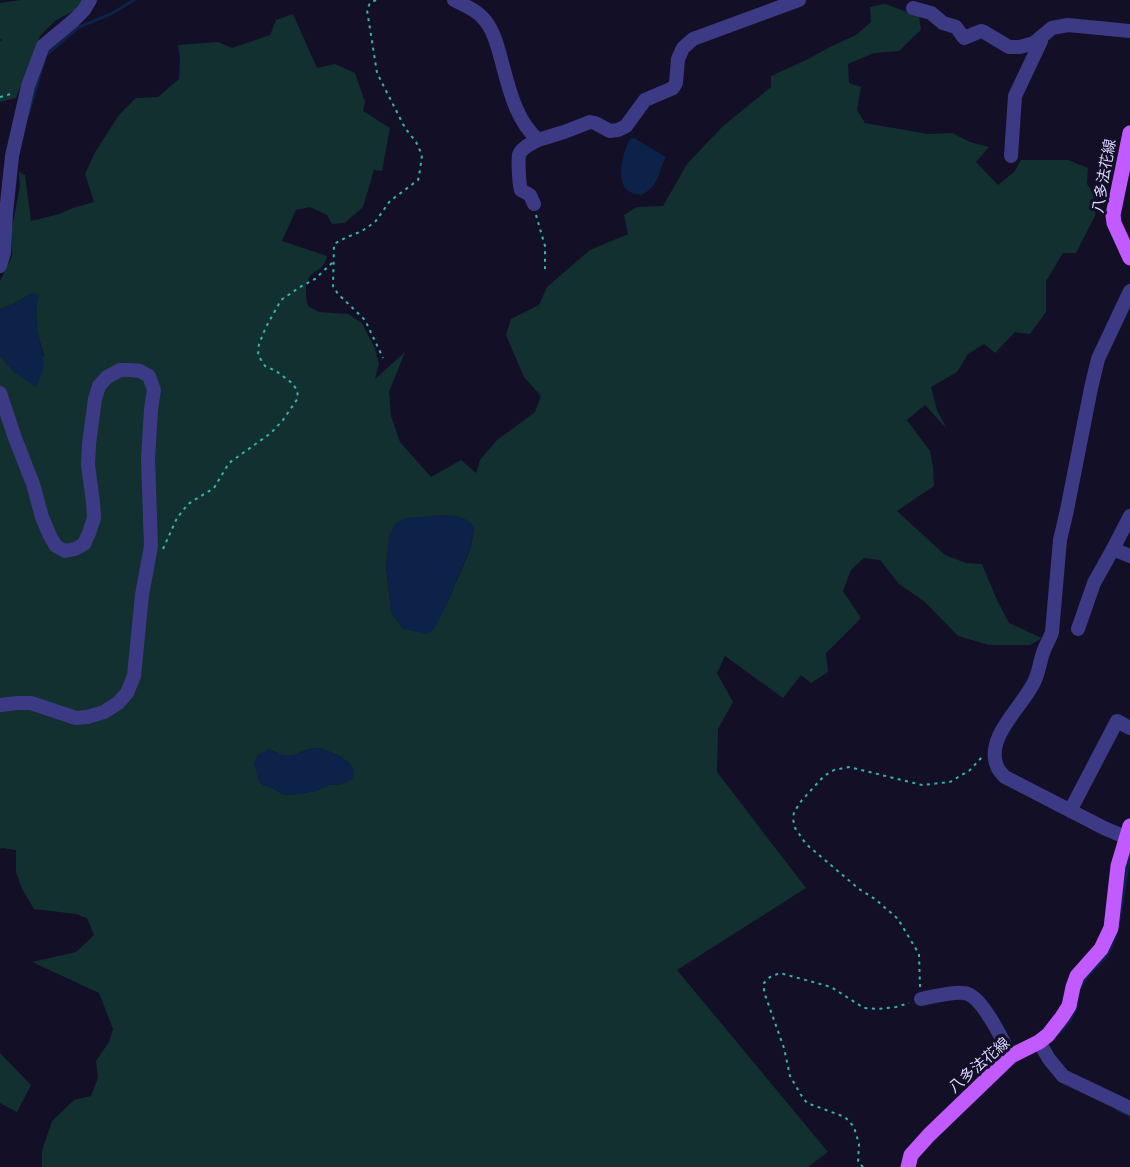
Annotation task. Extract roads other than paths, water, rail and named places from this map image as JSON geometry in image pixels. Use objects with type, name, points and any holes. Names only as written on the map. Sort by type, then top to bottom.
[{"type":"main road","name":"八多法花線","points":[[1129,138],[1126,171],[1113,215],[1114,223],[1130,258]]},
{"type":"main road","name":"八多法花線","points":[[908,1167],[910,1155],[929,1135],[1011,1056],[1039,1042],[1048,1035],[1062,1017],[1069,1006],[1077,976],[1101,949],[1111,928],[1118,866],[1129,830]]},
{"type":"street","points":[[0,266],[4,253],[12,156],[28,86],[43,46],[73,21],[90,0]]},
{"type":"street","points":[[454,0],[481,15],[490,28],[497,43],[512,101],[538,140]]},
{"type":"street","points":[[534,204],[530,195],[521,190],[519,184],[519,154],[523,150],[538,140],[590,122],[610,131],[627,126],[645,100],[673,88],[676,83],[678,59],[683,48],[693,39],[799,0]]},
{"type":"street","points":[[913,8],[931,13],[943,23],[956,27],[964,38],[981,31],[1009,47],[1028,46],[1052,28],[1068,25],[1130,31]]},
{"type":"street","points":[[1011,156],[1015,96],[1040,39]]},
{"type":"street","points":[[1129,830],[1104,828],[1005,777],[997,768],[994,757],[996,741],[1034,682],[1043,650],[1052,632],[1060,540],[1090,388],[1098,359],[1130,291]]},
{"type":"street","points":[[0,393],[50,537],[56,546],[65,551],[84,544],[94,518],[88,455],[95,399],[99,386],[107,377],[120,370],[131,370],[140,371],[149,376],[154,390],[148,459],[151,546],[142,595],[134,676],[127,693],[118,703],[104,712],[87,717],[76,718],[31,703],[0,705]]},
{"type":"street","points":[[1078,629],[1094,583],[1130,516]]},
{"type":"street","points":[[1113,549],[1130,556]]},
{"type":"street","points":[[1070,811],[1116,721],[1130,728]]},
{"type":"street","points":[[921,999],[968,994],[979,1002],[993,1022],[1011,1056]]},
{"type":"street","points":[[1039,1042],[1063,1077],[1130,1108]]},
{"type":"water","points":[[634,138],[666,157],[654,185],[642,195],[633,194],[626,189],[621,176],[625,152],[630,139]]},
{"type":"water","points":[[33,293],[39,295],[36,323],[43,360],[42,372],[36,387],[15,373],[0,355],[0,309]]},
{"type":"water","points":[[443,515],[460,517],[471,523],[474,527],[471,546],[434,629],[427,634],[403,629],[391,611],[386,565],[389,535],[396,523],[406,518]]},
{"type":"water","points":[[320,748],[338,755],[349,763],[354,773],[353,779],[343,784],[328,785],[316,791],[292,795],[282,794],[259,782],[254,763],[258,755],[268,749],[282,755],[294,755],[309,749]]},
{"type":"waterway","points":[[46,55],[79,27],[111,14],[134,0]]},
{"type":"waterway","points":[[28,115],[44,61]]},
{"type":"waterway","points":[[1119,921],[1130,854]]},
{"type":"waterway","points":[[1081,987],[1108,954],[1116,933]]},
{"type":"waterway","points":[[1059,1033],[1069,1022],[1076,1008]]},
{"type":"waterway","points":[[1118,1110],[1130,1116]]}]
